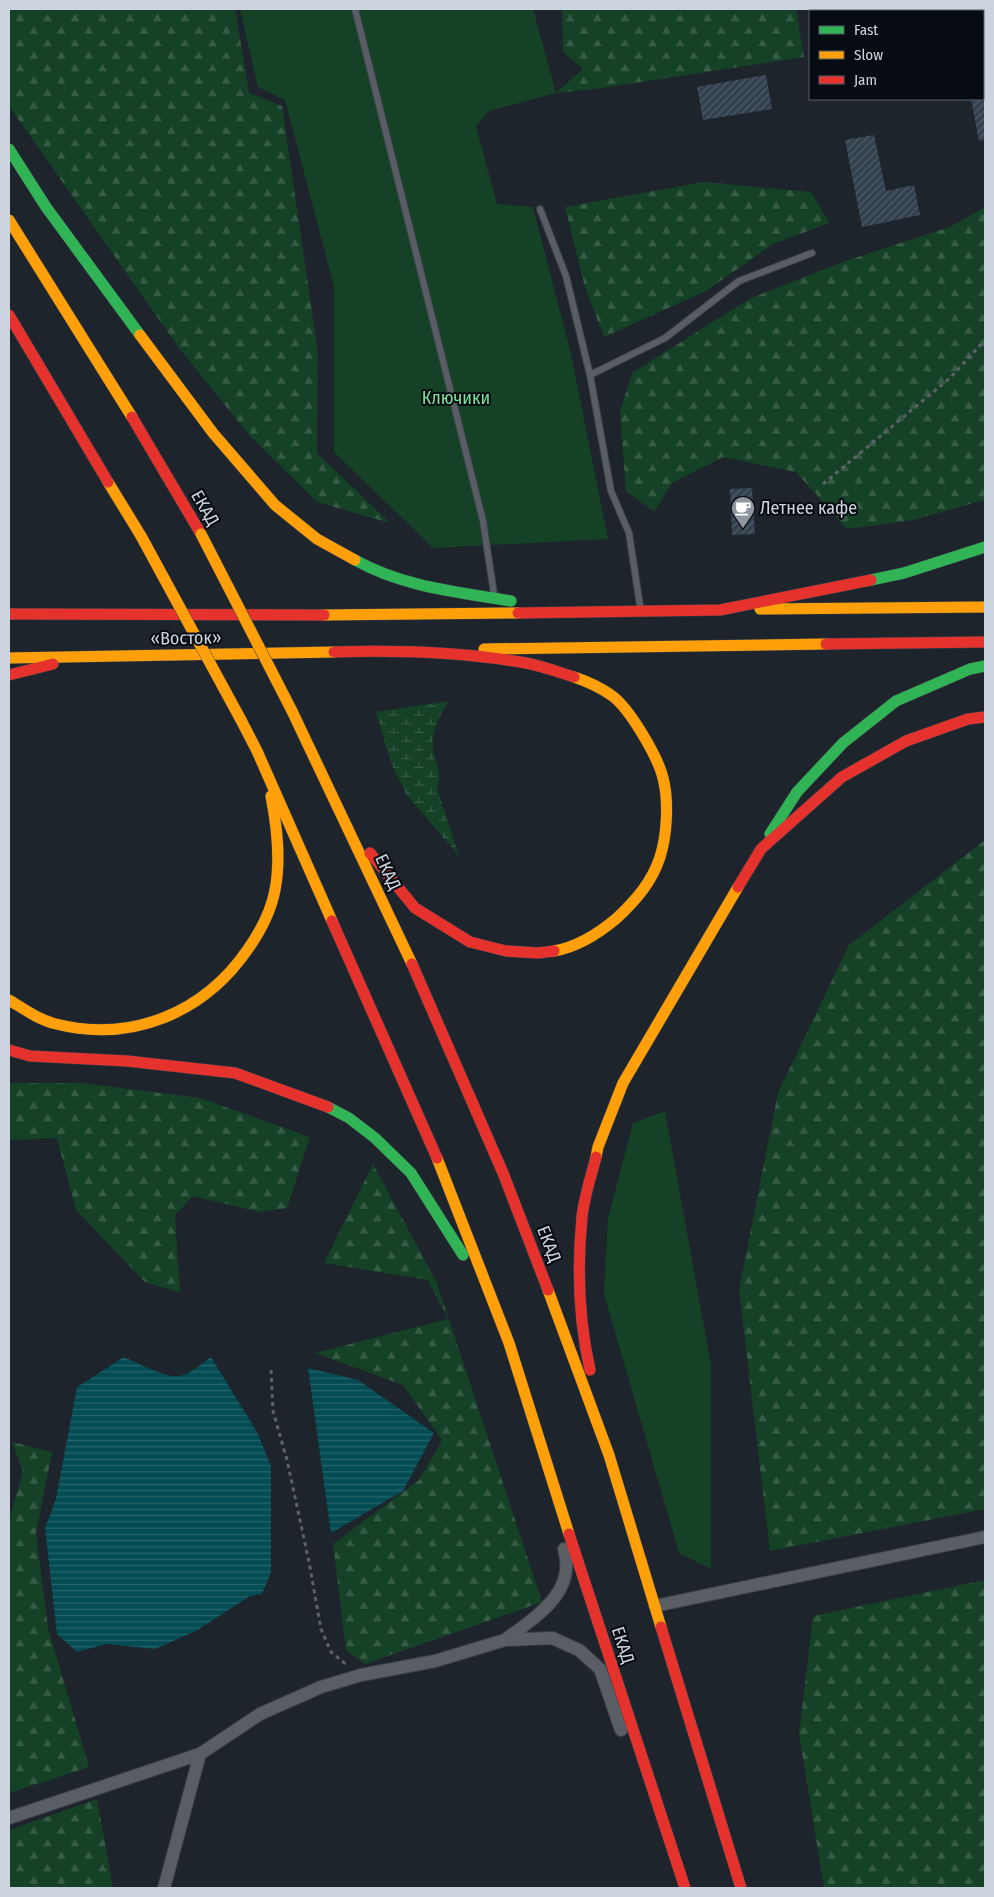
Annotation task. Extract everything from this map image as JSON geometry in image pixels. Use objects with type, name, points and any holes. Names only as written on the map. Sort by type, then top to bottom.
[{"type":"main road","points":[[9,149],[46,207],[213,433],[275,505],[318,539],[367,567],[417,585],[569,612]]},
{"type":"main road","name":"ЕКАД","points":[[9,220],[124,403],[201,534],[339,808],[418,978],[503,1173],[609,1455],[655,1606]]},
{"type":"main road","points":[[9,315],[51,384]]},
{"type":"main road","points":[[9,339],[51,384]]},
{"type":"main road","name":"ЕКАД","points":[[51,384],[141,536],[257,751],[444,1174],[509,1343],[536,1433],[657,1808],[685,1888]]},
{"type":"main road","points":[[720,610],[904,573],[985,547]]},
{"type":"main road","points":[[9,607],[119,613]]},
{"type":"main road","points":[[9,614],[334,615],[985,607]]},
{"type":"main road","points":[[364,651],[985,642]]},
{"type":"main road","points":[[339,808],[379,866],[415,908],[470,942],[506,951],[538,953],[570,948],[602,930],[634,902],[649,882],[660,857],[667,823],[663,778],[642,731],[613,696],[580,679],[528,663],[470,655],[364,651]]},
{"type":"main road","name":"«Восток»","points":[[9,658],[364,651]]},
{"type":"main road","points":[[9,675],[51,664],[143,656]]},
{"type":"main road","points":[[609,1455],[584,1342],[580,1278],[582,1216],[598,1147],[623,1083],[761,849],[797,792],[843,743],[896,701],[970,668],[985,666]]},
{"type":"main road","points":[[761,849],[842,777],[906,740],[968,719],[985,717]]},
{"type":"main road","points":[[9,1000],[31,1014],[56,1024],[84,1029],[108,1030],[152,1023],[184,1010],[228,976],[258,937],[271,904],[276,883],[278,855],[275,816],[268,783],[257,751]]},
{"type":"main road","points":[[9,1050],[30,1056],[127,1061],[235,1073],[323,1104],[348,1118],[375,1138],[411,1173],[460,1248],[509,1343]]},
{"type":"main road","points":[[655,1606],[741,1888]]},
{"type":"street","points":[[505,1640],[536,1616],[556,1597],[566,1579],[567,1559],[548,1495],[536,1433]]},
{"type":"street","points":[[655,1606],[985,1537]]},
{"type":"street","points":[[9,1818],[200,1754],[260,1714],[321,1687],[361,1675],[435,1661],[505,1640],[552,1638],[579,1650],[600,1669],[632,1761],[657,1808]]},
{"type":"street","points":[[164,1888],[200,1754]]},
{"type":"lane","points":[[354,9],[483,521],[494,584],[494,612]]},
{"type":"lane","points":[[540,209],[566,276],[590,375],[611,491],[629,533],[641,610]]},
{"type":"lane","points":[[590,375],[665,338],[739,282],[812,252]]},
{"type":"path","points":[[823,484],[950,378],[985,340]]},
{"type":"path","points":[[271,1370],[273,1412],[287,1460],[321,1629],[331,1652],[361,1675]]},
{"type":"green space","points":[[9,9],[235,9],[249,93],[282,106],[318,353],[317,453],[390,523],[317,502],[249,435],[179,348],[9,106]]},
{"type":"green space","name":"Ключики","points":[[240,9],[533,9],[556,93],[489,111],[476,126],[497,204],[533,207],[571,354],[608,539],[433,548],[334,452],[334,287],[285,100],[258,87]]},
{"type":"green space","points":[[562,9],[796,9],[804,57],[602,88],[556,93],[583,69],[563,52]]},
{"type":"green space","points":[[704,182],[811,192],[829,223],[773,244],[706,291],[604,337],[585,287],[565,207]]},
{"type":"green space","points":[[985,207],[985,500],[913,520],[847,529],[796,472],[723,457],[672,483],[654,512],[626,491],[620,412],[632,373],[749,299],[845,261],[950,227]]},
{"type":"green space","points":[[449,701],[435,729],[433,749],[439,772],[437,788],[459,856],[406,794],[391,763],[376,712]]},
{"type":"green space","points":[[985,840],[985,1509],[770,1551],[739,1290],[778,1093],[849,945]]},
{"type":"green space","points":[[9,1083],[81,1083],[200,1098],[310,1137],[287,1208],[259,1212],[193,1196],[175,1215],[180,1293],[145,1282],[76,1210],[57,1138],[9,1140]]},
{"type":"green space","points":[[665,1111],[711,1365],[711,1569],[679,1553],[604,1294],[608,1218],[633,1123]]},
{"type":"green space","points":[[373,1164],[437,1283],[542,1602],[365,1664],[346,1650],[333,1544],[419,1480],[442,1440],[403,1385],[315,1353],[448,1319],[428,1280],[324,1263]]},
{"type":"green space","points":[[12,1442],[52,1452],[36,1533],[48,1628],[89,1767],[9,1793],[9,1521],[23,1471]]},
{"type":"green space","points":[[985,1580],[985,1888],[824,1888],[799,1734],[813,1616]]},
{"type":"green space","points":[[97,1799],[113,1888],[9,1888],[9,1830]]},
{"type":"water","points":[[124,1357],[152,1370],[168,1375],[180,1376],[188,1373],[211,1357],[257,1432],[271,1466],[271,1572],[262,1594],[250,1596],[196,1631],[155,1649],[106,1644],[77,1652],[57,1634],[45,1528],[56,1499],[77,1387]]},
{"type":"water","points":[[308,1368],[358,1380],[434,1433],[403,1491],[331,1533]]},
{"type":"building","points":[[766,75],[772,109],[703,120],[697,87]]},
{"type":"building","points":[[985,99],[985,140],[979,141],[971,100]]},
{"type":"building","points":[[874,135],[886,191],[914,185],[920,215],[862,227],[845,140]]},
{"type":"building","points":[[752,488],[755,534],[732,535],[730,489]]},
{"type":"traffic: fast","points":[[9,149],[46,207],[140,335]]},
{"type":"traffic: fast","points":[[871,580],[904,573],[985,547]]},
{"type":"traffic: fast","points":[[355,560],[392,577],[411,582],[511,601]]},
{"type":"traffic: fast","points":[[770,834],[797,792],[843,743],[896,701],[970,669],[985,666]]},
{"type":"traffic: fast","points":[[328,1107],[349,1118],[375,1138],[411,1173],[463,1255]]},
{"type":"traffic: slow","points":[[9,220],[132,417]]},
{"type":"traffic: slow","points":[[140,335],[213,433],[275,505],[317,539],[355,560]]},
{"type":"traffic: slow","points":[[108,482],[141,536]]},
{"type":"traffic: slow","points":[[201,534],[292,711]]},
{"type":"traffic: slow","points":[[141,536],[241,720]]},
{"type":"traffic: slow","points":[[760,609],[985,607]]},
{"type":"traffic: slow","points":[[324,615],[518,613]]},
{"type":"traffic: slow","points":[[484,649],[826,644]]},
{"type":"traffic: slow","points":[[9,658],[334,652]]},
{"type":"traffic: slow","points":[[554,951],[579,943],[595,934],[617,918],[631,904],[653,875],[660,857],[666,828],[667,807],[663,778],[642,733],[626,710],[611,695],[574,677]]},
{"type":"traffic: slow","points":[[292,711],[412,964]]},
{"type":"traffic: slow","points":[[241,720],[257,751],[332,921]]},
{"type":"traffic: slow","points":[[9,1000],[38,1017],[56,1024],[84,1029],[112,1029],[139,1025],[164,1018],[188,1006],[210,990],[230,971],[248,949],[261,928],[271,906],[278,867],[276,831],[271,796]]},
{"type":"traffic: slow","points":[[596,1157],[598,1147],[623,1083],[738,887]]},
{"type":"traffic: slow","points":[[437,1158],[509,1343],[569,1534]]},
{"type":"traffic: slow","points":[[548,1290],[609,1455],[661,1627]]},
{"type":"traffic: jam","points":[[9,315],[108,482]]},
{"type":"traffic: jam","points":[[132,417],[201,534]]},
{"type":"traffic: jam","points":[[518,613],[720,610],[871,580]]},
{"type":"traffic: jam","points":[[9,614],[324,615]]},
{"type":"traffic: jam","points":[[826,644],[985,642]]},
{"type":"traffic: jam","points":[[334,652],[382,651],[478,656],[532,664],[574,677]]},
{"type":"traffic: jam","points":[[9,675],[53,664]]},
{"type":"traffic: jam","points":[[738,887],[761,849],[842,777],[906,741],[968,719],[985,717]]},
{"type":"traffic: jam","points":[[370,853],[415,908],[470,942],[506,951],[538,953],[554,951]]},
{"type":"traffic: jam","points":[[332,921],[437,1158]]},
{"type":"traffic: jam","points":[[412,964],[503,1173],[548,1290]]},
{"type":"traffic: jam","points":[[9,1050],[30,1056],[127,1061],[235,1073],[328,1107]]},
{"type":"traffic: jam","points":[[590,1370],[581,1313],[580,1236],[586,1194],[596,1157]]},
{"type":"traffic: jam","points":[[569,1534],[685,1888]]},
{"type":"traffic: jam","points":[[661,1627],[741,1888]]},
{"type":"place","name":"Летнее кафе","points":[[743,529]]}]
